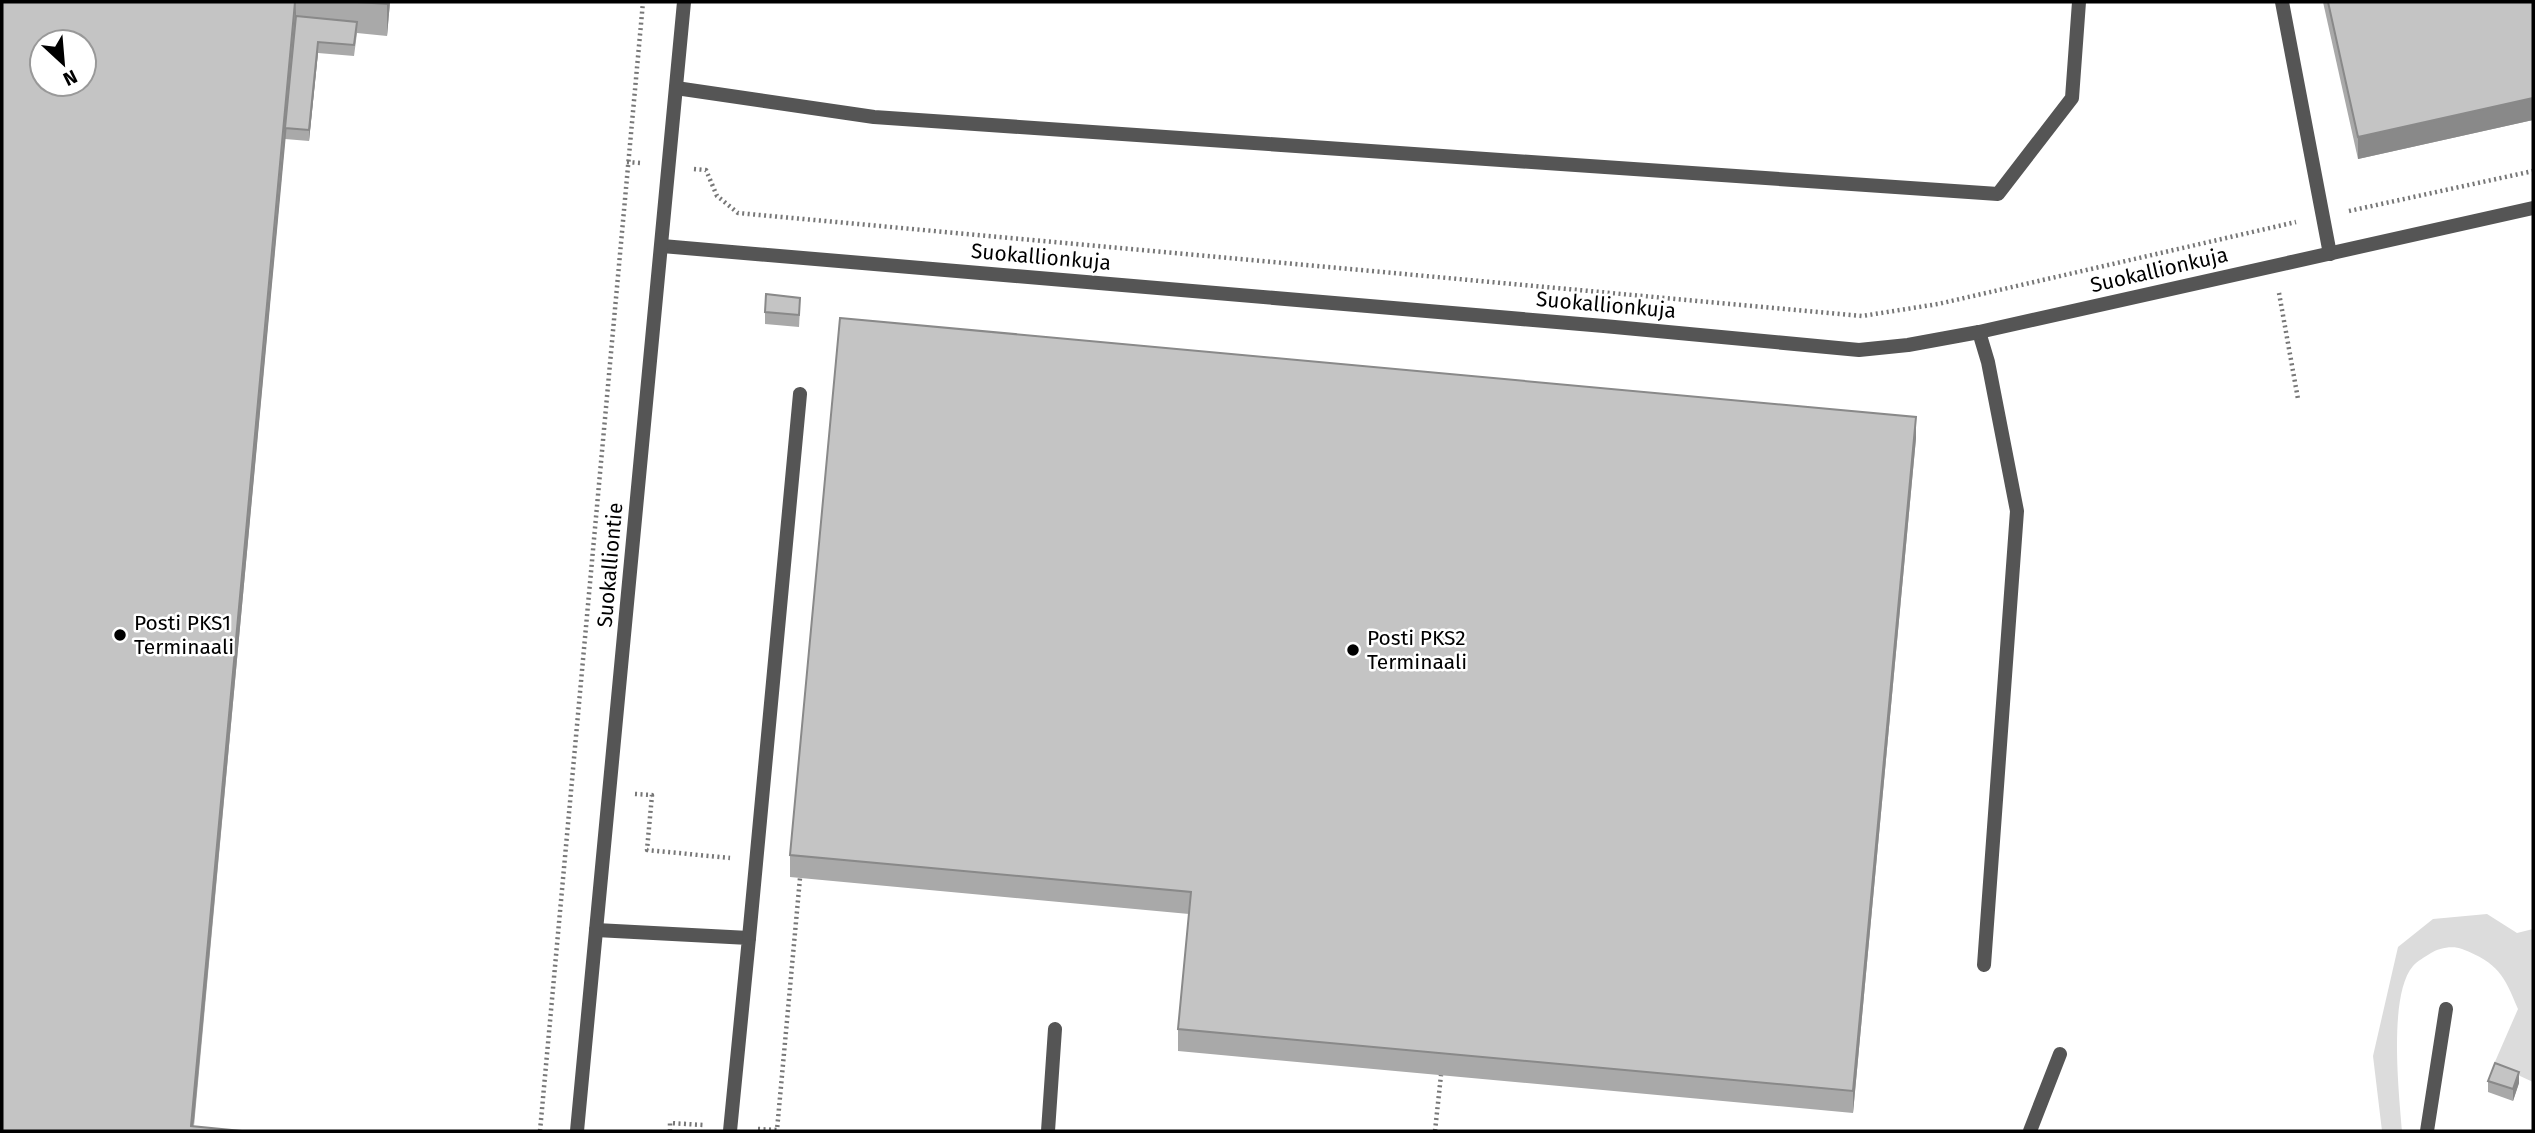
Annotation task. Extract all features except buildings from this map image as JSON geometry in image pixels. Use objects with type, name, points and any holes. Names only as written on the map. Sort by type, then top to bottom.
[{"type":"street","name":"Suokalliontie","points":[[577,1131],[684,2]]},
{"type":"street","points":[[676,88],[874,117],[1998,194],[2072,97],[2080,2]]},
{"type":"street","points":[[2282,2],[2330,254]]},
{"type":"street","name":"Suokallionkuja","points":[[662,246],[1577,323],[1859,350],[1908,345],[1979,332],[2533,208]]},
{"type":"street","points":[[1979,332],[1988,362],[2017,511],[1984,965]]},
{"type":"street","points":[[730,1131],[800,394]]},
{"type":"street","points":[[596,930],[749,938]]},
{"type":"street","points":[[2427,1131],[2446,1009]]},
{"type":"street","points":[[1048,1131],[1055,1029]]},
{"type":"street","points":[[2029,1131],[2060,1054]]},
{"type":"path","points":[[540,1131],[643,2]]},
{"type":"path","points":[[627,162],[706,170],[717,196],[738,213],[1862,316],[1938,304],[2321,216],[2533,172]]},
{"type":"path","points":[[2266,229],[2298,399]]},
{"type":"path","points":[[571,787],[652,795],[647,850],[756,860]]},
{"type":"path","points":[[1435,1131],[1441,1075]]},
{"type":"shaded area","points":[[2487,914],[2517,933],[2533,929],[2533,1082],[2494,1064],[2518,1009],[2504,979],[2492,965],[2474,954],[2454,947],[2438,950],[2415,964],[2405,980],[2400,999],[2397,1046],[2402,1131],[2382,1131],[2373,1056],[2398,947],[2433,919]]},
{"type":"place","name":"Posti PKS1 Terminaali","points":[[120,635]]},
{"type":"place","name":"Posti PKS2 Terminaali","points":[[1353,650]]}]
